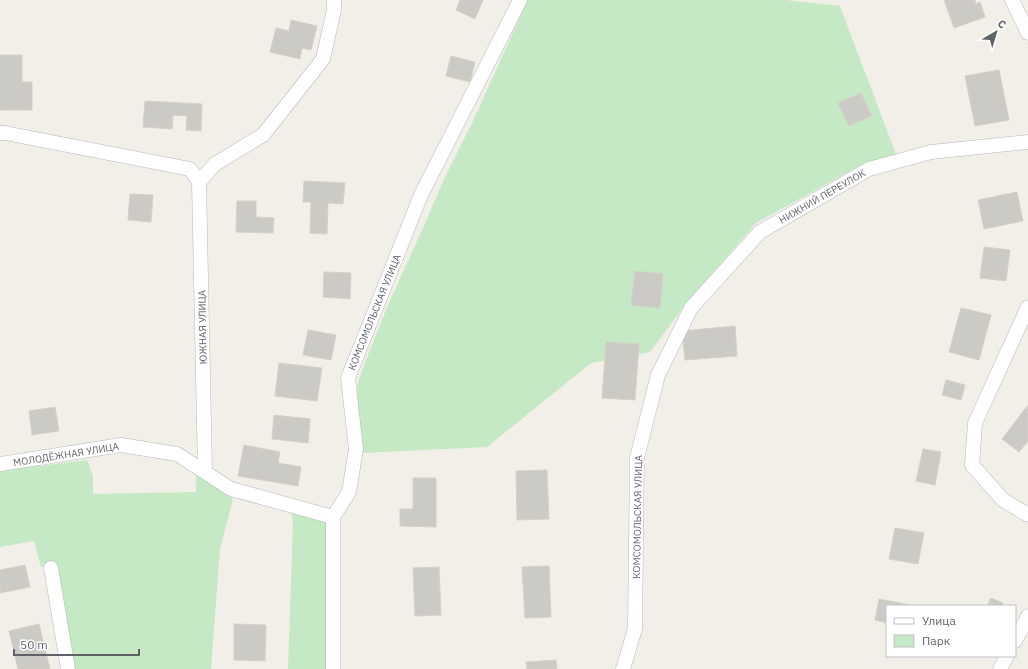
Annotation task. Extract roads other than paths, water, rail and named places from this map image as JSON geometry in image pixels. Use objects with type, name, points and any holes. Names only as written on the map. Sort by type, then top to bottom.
[{"type":"street","points":[[0,133],[190,169],[199,182],[215,164],[263,135],[323,59],[334,10],[334,0]]},
{"type":"street","name":"КОМСОМОЛЬСКАЯ УЛИЦА","points":[[333,517],[349,492],[356,449],[348,378],[421,195],[520,0]]},
{"type":"street","points":[[1012,0],[1028,33]]},
{"type":"street","name":"НИЖНИЙ ПЕРЕУЛОК","points":[[760,232],[868,169],[931,152],[1028,142]]},
{"type":"street","name":"ЮЖНАЯ УЛИЦА","points":[[199,182],[205,472]]},
{"type":"street","name":"КОМСОМОЛЬСКАЯ УЛИЦА","points":[[623,669],[635,629],[637,458],[658,375],[691,308],[760,232]]},
{"type":"street","points":[[1028,307],[975,423],[972,465],[1002,500],[1028,515]]},
{"type":"street","name":"МОЛОДЁЖНАЯ УЛИЦА","points":[[0,464],[121,445],[178,454],[231,489],[333,517]]},
{"type":"street","points":[[333,517],[333,669]]},
{"type":"street","points":[[51,568],[68,669]]},
{"type":"street","points":[[1016,638],[1028,616]]},
{"type":"street","points":[[1000,669],[1006,657]]}]
